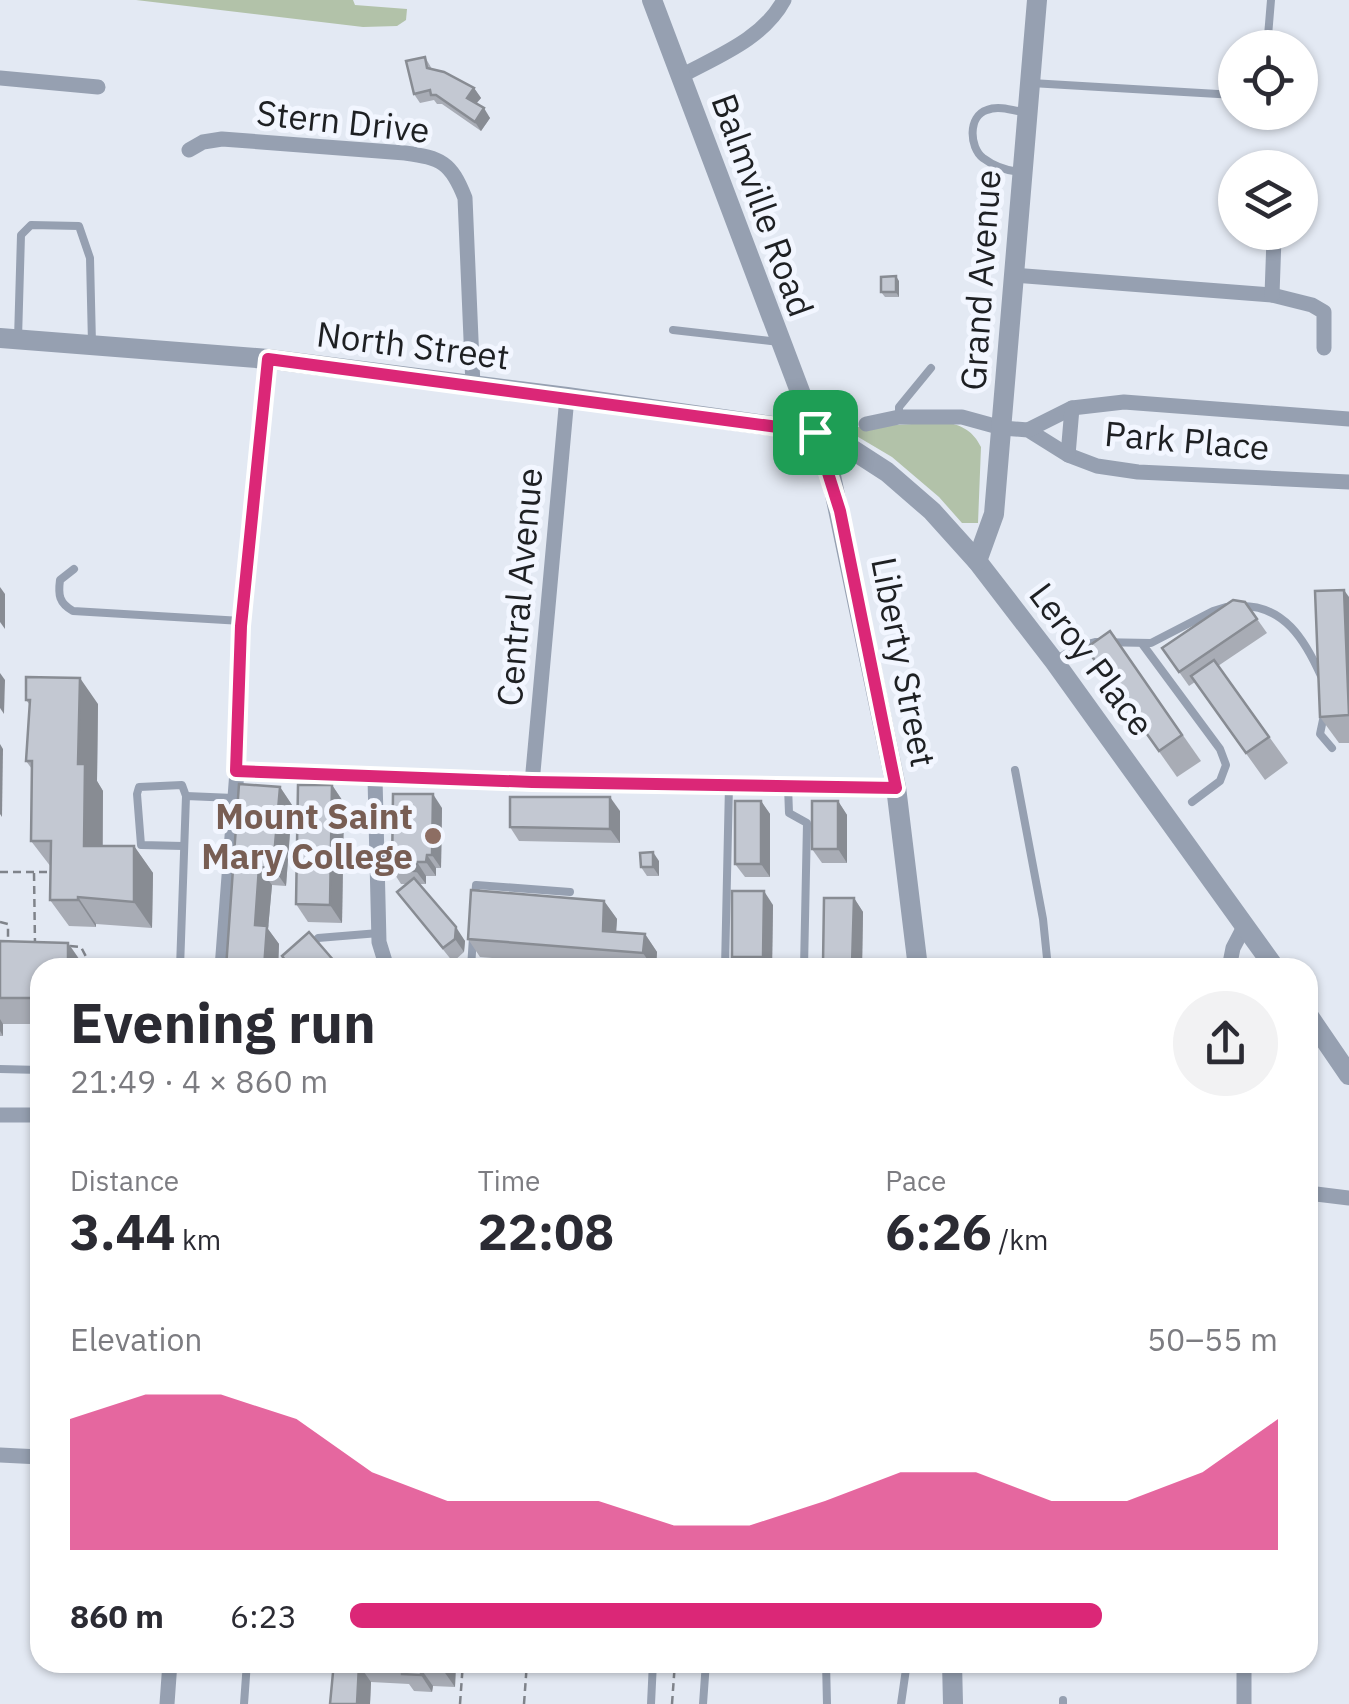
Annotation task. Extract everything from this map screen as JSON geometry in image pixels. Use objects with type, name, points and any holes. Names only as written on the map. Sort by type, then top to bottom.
[{"type":"street","name":"Balmville Road","points":[[652,0],[815,432]]},
{"type":"street","points":[[681,76],[746,41],[767,23],[784,0]]},
{"type":"street","name":"Grand Avenue","points":[[977,561],[994,514],[1037,0]]},
{"type":"street","points":[[0,78],[98,87]]},
{"type":"street","name":"Stern Drive","points":[[188,150],[222,138],[433,157],[445,164],[457,177],[464,198],[473,386]]},
{"type":"street","points":[[1272,295],[1274,250]]},
{"type":"street","points":[[1014,276],[1272,295],[1324,312],[1324,348]]},
{"type":"street","name":"North Street","points":[[9,338],[268,359],[815,432]]},
{"type":"street","points":[[223,958],[242,621],[268,359]]},
{"type":"street","name":"Central Avenue","points":[[532,782],[567,397]]},
{"type":"street","name":"Park Place","points":[[1028,430],[1072,408],[1124,402],[1349,419]]},
{"type":"street","points":[[1068,455],[1072,408]]},
{"type":"street","name":"Park Place","points":[[866,424],[899,417],[962,417],[1002,428],[1028,430],[1068,455],[1097,466],[1138,472],[1349,482]]},
{"type":"street","name":"Leroy Place","points":[[815,432],[887,472],[932,511],[977,561],[1268,958]]},
{"type":"street","name":"Liberty Street","points":[[815,432],[840,511],[896,788],[917,958]]},
{"type":"street","points":[[236,771],[376,778],[896,788]]},
{"type":"street","points":[[376,778],[382,958]]},
{"type":"street","points":[[1230,958],[1245,925]]},
{"type":"street","points":[[1318,1029],[1349,1074]]},
{"type":"street","points":[[0,1115],[30,1115]]},
{"type":"street","points":[[1318,1194],[1349,1198]]},
{"type":"street","points":[[0,1455],[30,1456]]},
{"type":"street","points":[[167,1704],[169,1673]]},
{"type":"street","points":[[953,1673],[954,1704]]},
{"type":"street","points":[[1244,1673],[1244,1704]]},
{"type":"lane","points":[[1268,30],[1270,0]]},
{"type":"lane","points":[[1031,83],[1218,94]]},
{"type":"lane","points":[[1020,172],[1002,170],[981,157],[973,126],[985,110],[1028,113]]},
{"type":"lane","points":[[9,338],[21,235],[31,225],[78,226],[90,258],[92,345]]},
{"type":"lane","points":[[673,330],[779,342]]},
{"type":"lane","points":[[899,417],[899,408],[930,368]]},
{"type":"lane","points":[[74,569],[60,580],[58,594],[72,612],[242,621]]},
{"type":"lane","points":[[1054,661],[1076,647],[1096,642],[1144,645],[1213,610],[1255,606],[1273,611],[1293,628],[1310,651],[1324,693]]},
{"type":"lane","points":[[1144,645],[1220,749],[1226,765],[1220,780],[1192,802]]},
{"type":"lane","points":[[1326,706],[1320,734],[1332,748]]},
{"type":"lane","points":[[1015,770],[1047,958]]},
{"type":"lane","points":[[180,958],[186,796],[182,785],[139,787],[140,845],[183,846]]},
{"type":"lane","points":[[725,958],[729,785]]},
{"type":"lane","points":[[788,786],[790,812],[807,823],[804,958]]},
{"type":"lane","points":[[186,796],[234,798]]},
{"type":"lane","points":[[475,902],[476,885],[570,892]]},
{"type":"lane","points":[[472,958],[474,918]]},
{"type":"lane","points":[[307,950],[318,938],[379,933]]},
{"type":"lane","points":[[0,1069],[30,1070]]},
{"type":"lane","points":[[244,1704],[246,1673]]},
{"type":"lane","points":[[651,1704],[652,1673]]},
{"type":"lane","points":[[703,1704],[705,1673]]},
{"type":"lane","points":[[826,1673],[827,1704]]},
{"type":"lane","points":[[900,1704],[905,1673]]},
{"type":"path","points":[[0,872],[62,872]]},
{"type":"path","points":[[22,944],[35,944],[34,872]]},
{"type":"path","points":[[0,922],[8,924],[8,944]]},
{"type":"path","points":[[55,945],[80,946],[87,958]]},
{"type":"path","points":[[460,1704],[462,1673]]},
{"type":"path","points":[[524,1704],[525,1673]]},
{"type":"path","points":[[672,1704],[674,1673]]},
{"type":"green space","points":[[136,0],[353,0],[355,5],[407,9],[406,20],[397,26],[363,27]]},
{"type":"green space","points":[[946,422],[967,430],[981,447],[978,523],[962,523],[939,497],[892,457],[843,428]]},
{"type":"building","points":[[425,57],[427,68],[474,88],[467,98],[484,108],[475,122],[431,95],[430,90],[414,94],[406,61]]},
{"type":"building","points":[[896,276],[896,292],[881,292],[881,277]]},
{"type":"building","points":[[1344,590],[1349,715],[1320,717],[1315,591]]},
{"type":"building","points":[[1233,600],[1245,602],[1257,619],[1179,672],[1162,648]]},
{"type":"building","points":[[1110,631],[1182,735],[1159,751],[1086,648]]},
{"type":"building","points":[[1214,660],[1269,737],[1246,753],[1191,676]]},
{"type":"building","points":[[26,677],[80,678],[78,764],[85,764],[84,846],[134,846],[134,902],[78,897],[50,900],[51,841],[31,841],[32,761],[26,761],[30,700],[26,700]]},
{"type":"building","points":[[239,784],[280,787],[273,868],[259,867],[255,925],[267,926],[265,958],[227,958]]},
{"type":"building","points":[[298,785],[332,785],[330,905],[296,904]]},
{"type":"building","points":[[393,794],[433,794],[432,855],[427,855],[426,862],[417,862],[416,871],[392,870]]},
{"type":"building","points":[[510,797],[610,797],[610,829],[510,827]]},
{"type":"building","points":[[735,801],[761,801],[761,864],[735,864]]},
{"type":"building","points":[[812,801],[838,801],[838,849],[812,849]]},
{"type":"building","points":[[653,852],[653,867],[641,867],[640,853]]},
{"type":"building","points":[[414,878],[456,927],[455,939],[443,948],[397,892]]},
{"type":"building","points":[[471,890],[604,901],[603,931],[645,934],[643,953],[468,939]]},
{"type":"building","points":[[732,891],[764,891],[763,957],[732,957]]},
{"type":"building","points":[[824,898],[854,898],[852,958],[823,958]]},
{"type":"building","points":[[309,932],[332,958],[284,958]]},
{"type":"building","points":[[0,941],[68,943],[68,958],[30,958],[30,998],[0,998]]},
{"type":"building","points":[[333,1673],[359,1673],[357,1704],[330,1704]]},
{"type":"place","name":"Mount Saint Mary College","points":[[433,836]]},
{"type":"route","points":[[268,359],[815,432],[840,511],[896,788],[376,778],[236,771],[241,626],[268,359]]}]
